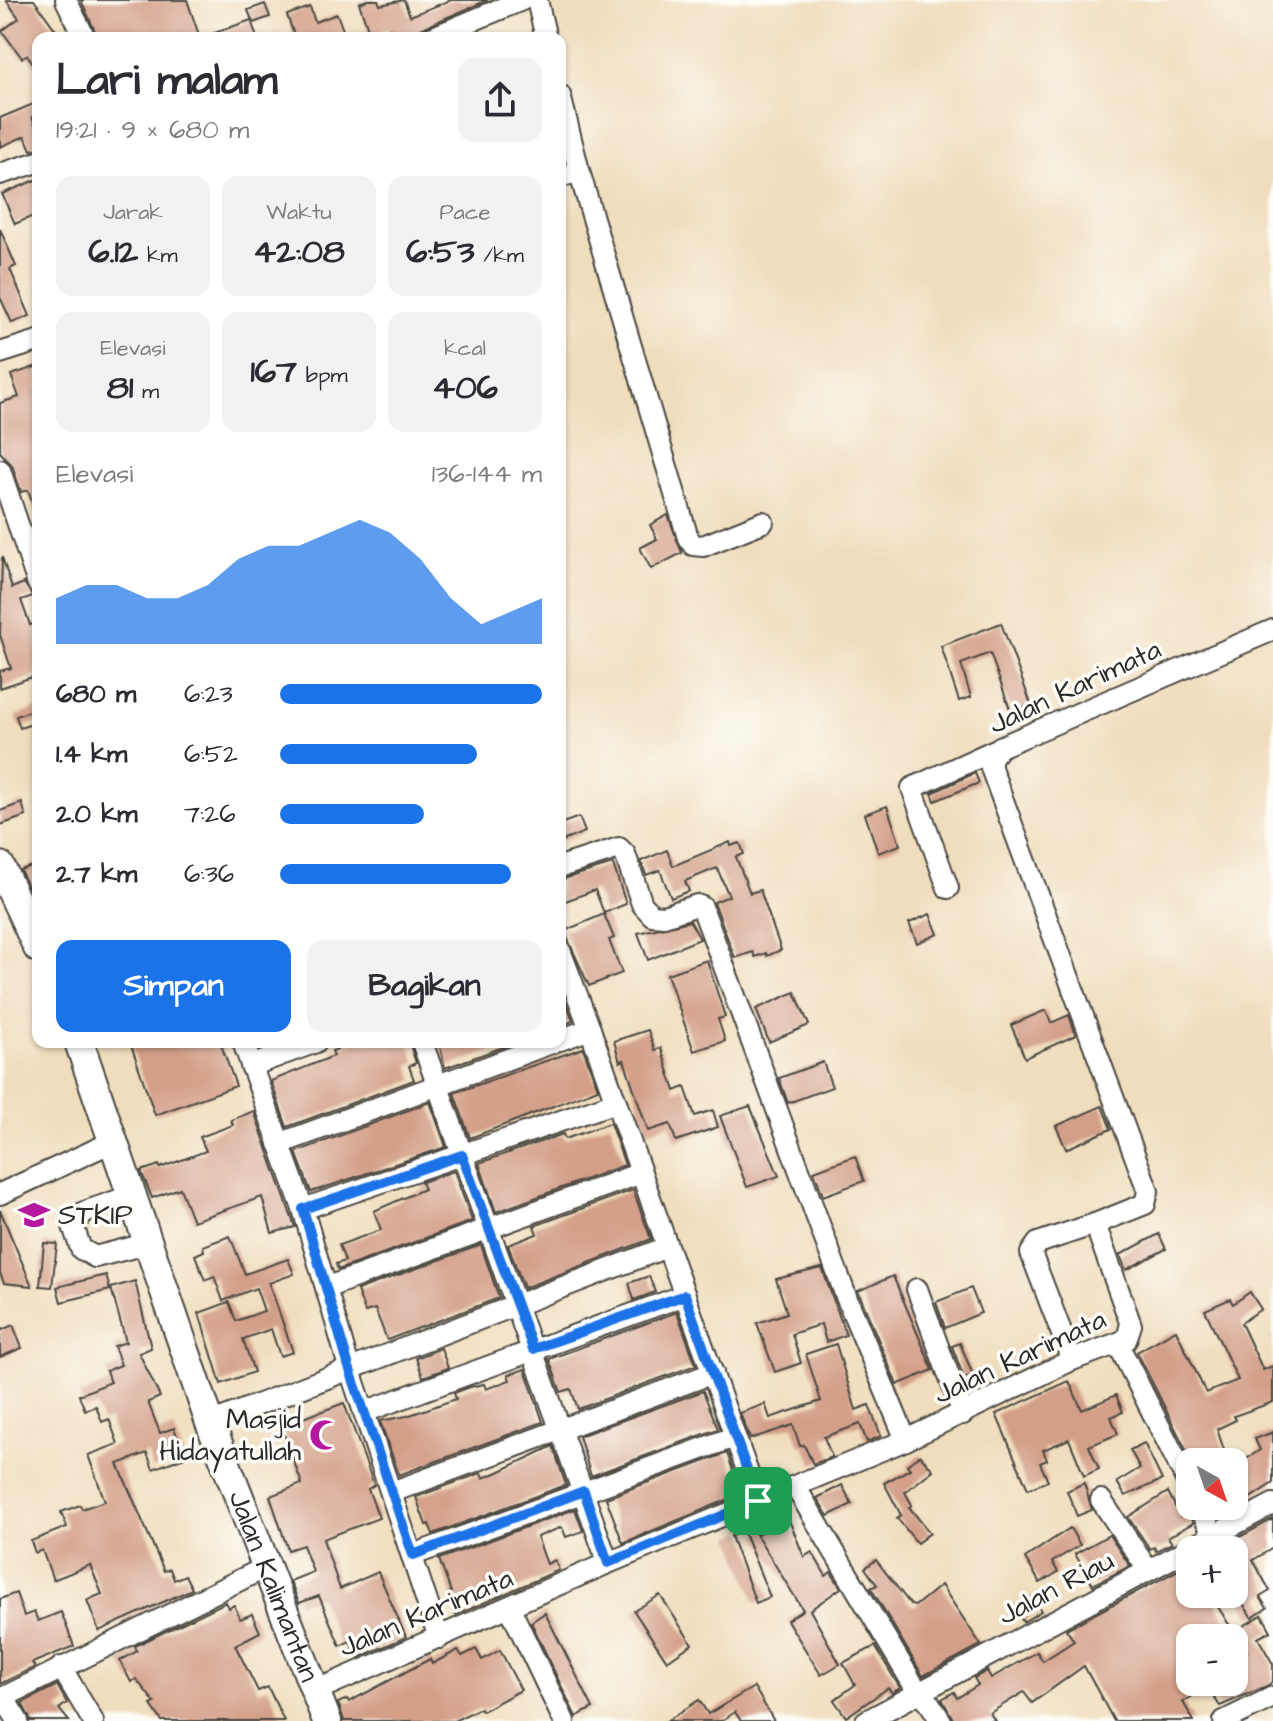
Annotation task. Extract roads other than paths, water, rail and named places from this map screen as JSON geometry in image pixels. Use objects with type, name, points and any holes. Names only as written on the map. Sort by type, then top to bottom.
[{"type":"highway","points":[[0,869],[31,912]]},
{"type":"highway","name":"Jalan Kalimantan","points":[[81,1048],[210,1423],[320,1712]]},
{"type":"street","points":[[66,0],[82,32]]},
{"type":"street","points":[[446,32],[523,0],[542,32]]},
{"type":"street","points":[[566,148],[569,174],[688,538],[693,545],[703,546],[763,522]]},
{"type":"street","points":[[0,174],[32,164]]},
{"type":"street","points":[[0,353],[32,343]]},
{"type":"street","points":[[0,470],[32,566]]},
{"type":"street","name":"Jalan Karimata","points":[[320,1712],[439,1638],[608,1563],[906,1440],[1072,1360],[1118,1344],[1131,1334],[1131,1325],[1095,1224],[1145,1204],[1148,1191],[991,768],[995,750],[1273,630]]},
{"type":"street","points":[[948,888],[912,788],[995,750]]},
{"type":"street","points":[[566,865],[619,848],[625,854],[642,904],[652,915],[664,916],[697,905],[702,907],[847,1299],[906,1440]]},
{"type":"street","points":[[566,967],[758,1501]]},
{"type":"street","points":[[566,1038],[590,1029]]},
{"type":"street","points":[[245,1048],[303,1209],[349,1367],[439,1638]]},
{"type":"street","points":[[251,1066],[300,1048]]},
{"type":"street","points":[[424,1048],[608,1563]]},
{"type":"street","points":[[279,1144],[537,1048]]},
{"type":"street","points":[[303,1209],[616,1102]]},
{"type":"street","points":[[0,1194],[112,1142]]},
{"type":"street","points":[[328,1287],[641,1173]]},
{"type":"street","points":[[130,1196],[84,1212],[73,1226],[81,1249],[95,1257],[146,1244]]},
{"type":"street","points":[[1072,1360],[1031,1253],[1038,1243],[1095,1224]]},
{"type":"street","points":[[210,1423],[667,1247]]},
{"type":"street","points":[[917,1289],[963,1414]]},
{"type":"street","points":[[364,1412],[685,1295]]},
{"type":"street","points":[[1118,1344],[1176,1459]]},
{"type":"street","points":[[392,1492],[560,1427],[713,1373]]},
{"type":"street","points":[[413,1555],[734,1437]]},
{"type":"street","points":[[795,1486],[921,1694],[941,1721]]},
{"type":"street","points":[[1101,1500],[1148,1570]]},
{"type":"street","name":"Jalan Riau","points":[[1214,1536],[1273,1504]]},
{"type":"street","points":[[1206,1520],[1214,1536]]},
{"type":"street","name":"Jalan Riau","points":[[866,1721],[1176,1556]]},
{"type":"street","points":[[18,1721],[1,1698],[264,1568]]},
{"type":"street","points":[[510,1608],[564,1721]]},
{"type":"street","points":[[61,1667],[93,1721]]},
{"type":"street","points":[[1224,1721],[1273,1697]]},
{"type":"place","name":"STKIP","points":[[34,1215]]},
{"type":"place","name":"Masjid Hidayatullah","points":[[325,1435]]}]
